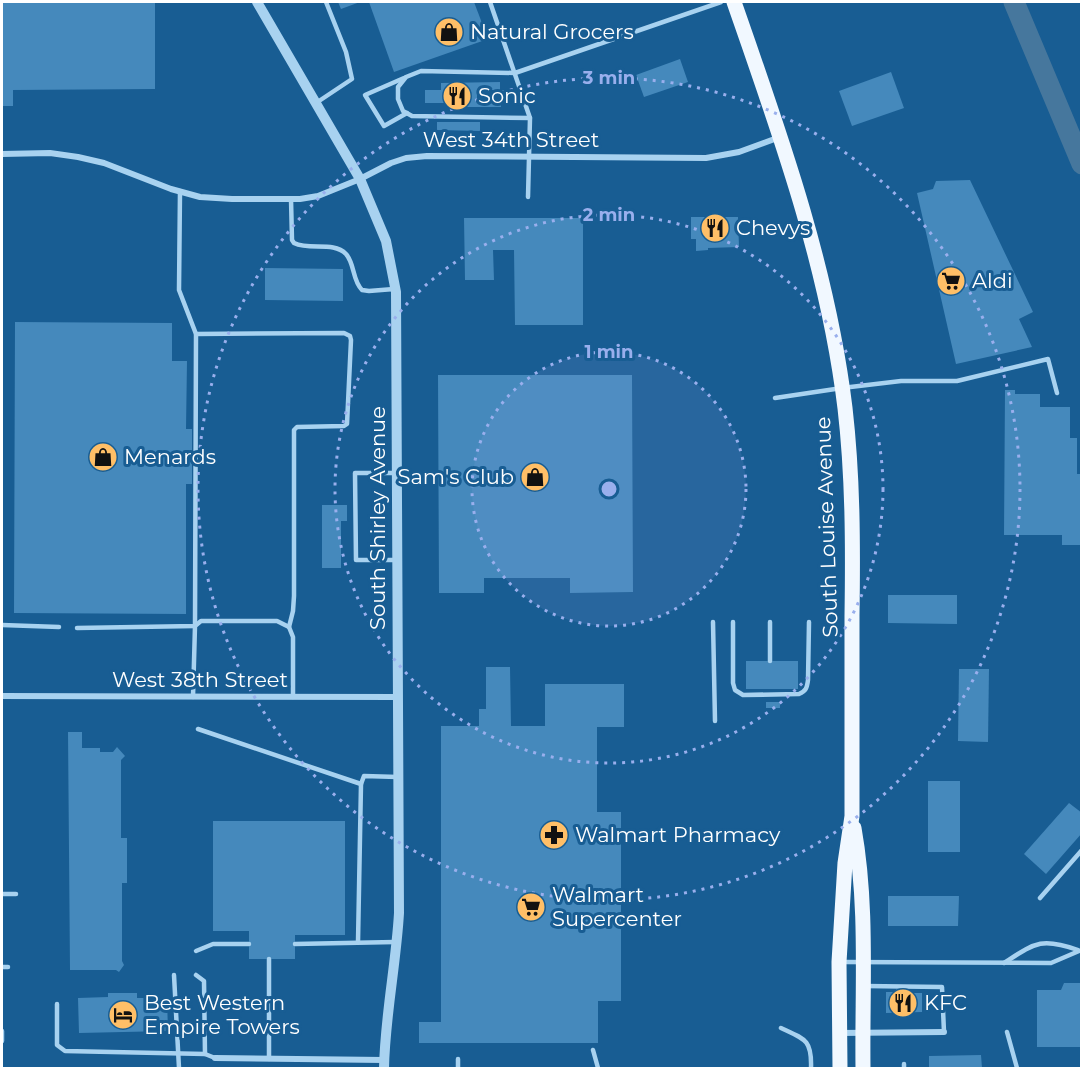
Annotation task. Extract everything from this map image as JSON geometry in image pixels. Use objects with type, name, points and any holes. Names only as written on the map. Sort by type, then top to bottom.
[{"type":"main road","name":"South Louise Avenue","points":[[734,2],[781,136],[824,286],[842,388],[850,468],[852,816],[844,863],[839,962],[840,1068]]},
{"type":"main road","name":"South Louise Avenue","points":[[852,816],[860,862],[863,1068]]},
{"type":"street","name":"South Shirley Avenue","points":[[257,2],[360,179],[386,241],[396,289],[399,913],[384,1064]]},
{"type":"street","name":"West 34th Street","points":[[2,154],[50,153],[78,157],[104,163],[200,197],[291,199],[318,196],[406,158],[529,156],[705,158],[739,152],[781,136]]},
{"type":"street","name":"West 38th Street","points":[[2,696],[398,697]]},
{"type":"street","points":[[839,1033],[944,1032]]},
{"type":"street","points":[[215,1058],[384,1064]]},
{"type":"lane","points":[[316,102],[352,79],[346,52],[326,2]]},
{"type":"lane","points":[[490,2],[530,118],[528,197]]},
{"type":"lane","points":[[407,113],[384,126],[365,95],[421,71],[515,73],[721,2]]},
{"type":"lane","points":[[406,77],[398,87],[398,99],[403,111],[412,116],[530,118]]},
{"type":"lane","points":[[180,191],[179,290],[196,334],[193,697]]},
{"type":"lane","points":[[291,199],[294,243],[305,247],[340,250],[349,259],[356,282],[362,290],[396,289]]},
{"type":"lane","points":[[196,334],[344,333],[351,340],[347,424],[344,426],[297,427],[294,430],[294,596],[293,611],[288,627]]},
{"type":"lane","points":[[775,398],[901,381],[957,381],[1048,359],[1057,393]]},
{"type":"lane","points":[[398,473],[356,473],[356,560],[398,560]]},
{"type":"lane","points":[[77,628],[195,626],[201,621],[277,621],[288,627],[293,638],[293,697]]},
{"type":"lane","points":[[713,622],[715,721]]},
{"type":"lane","points":[[733,622],[733,683],[735,690],[742,695],[770,691],[799,694],[807,688],[809,622]]},
{"type":"lane","points":[[770,622],[770,660]]},
{"type":"lane","points":[[2,625],[59,627]]},
{"type":"lane","points":[[198,729],[361,784]]},
{"type":"lane","points":[[358,942],[361,784],[364,777],[398,777]]},
{"type":"lane","points":[[1040,898],[1082,850]]},
{"type":"lane","points":[[2,894],[16,894]]},
{"type":"lane","points":[[295,944],[397,942]]},
{"type":"lane","points":[[1004,963],[1033,945],[1056,942],[1080,951]]},
{"type":"lane","points":[[196,951],[213,944],[249,944]]},
{"type":"lane","points":[[839,962],[1051,963],[1080,951]]},
{"type":"lane","points":[[269,959],[269,1059]]},
{"type":"lane","points":[[174,975],[179,1068]]},
{"type":"lane","points":[[195,975],[204,981],[206,1054]]},
{"type":"lane","points":[[862,986],[942,987],[944,1032]]},
{"type":"lane","points":[[57,1004],[57,1045],[65,1051],[206,1054],[215,1058]]},
{"type":"lane","points":[[781,1028],[804,1039],[812,1050],[811,1068]]},
{"type":"lane","points":[[2,1031],[2,1041]]},
{"type":"lane","points":[[1006,1032],[1017,1068]]},
{"type":"lane","points":[[593,1050],[598,1068]]},
{"type":"lane","points":[[458,1059],[458,1068]]},
{"type":"building","points":[[2,2],[155,2],[155,89],[13,90],[13,106],[2,106]]},
{"type":"building","points":[[338,2],[360,2],[341,9]]},
{"type":"building","points":[[369,2],[474,2],[488,39],[394,72]]},
{"type":"building","points":[[680,59],[688,82],[644,97],[636,75]]},
{"type":"building","points":[[891,72],[904,108],[852,126],[839,91]]},
{"type":"building","points":[[500,82],[500,90],[477,90],[477,99],[501,99],[501,107],[450,107],[450,103],[425,103],[425,90],[441,90],[441,83]]},
{"type":"building","points":[[437,122],[480,122],[480,131],[437,130]]},
{"type":"building","points":[[970,180],[1033,312],[1019,319],[1032,347],[956,364],[917,193],[933,189],[936,181]]},
{"type":"building","name":"Chevys","points":[[691,217],[738,217],[739,247],[708,248],[708,250],[696,251],[696,239],[691,239]]},
{"type":"building","points":[[464,218],[583,218],[583,325],[515,325],[514,250],[493,250],[494,280],[465,280]]},
{"type":"building","points":[[265,268],[343,269],[343,301],[265,300]]},
{"type":"building","name":"Menards","points":[[15,322],[172,323],[172,361],[187,361],[186,429],[192,429],[192,484],[186,484],[186,614],[14,613]]},
{"type":"building","name":"Sam's Club","points":[[438,375],[632,375],[633,592],[570,593],[570,578],[484,578],[484,593],[439,593]]},
{"type":"building","points":[[1005,390],[1015,390],[1015,394],[1040,394],[1040,407],[1070,407],[1070,438],[1077,438],[1077,474],[1082,474],[1082,545],[1062,545],[1062,535],[1004,535]]},
{"type":"building","points":[[322,505],[347,505],[347,521],[341,521],[341,568],[322,568]]},
{"type":"building","points":[[888,595],[957,595],[957,624],[888,623]]},
{"type":"building","points":[[746,661],[798,661],[798,689],[746,689]]},
{"type":"building","name":"Walmart Supercenter","points":[[486,667],[510,667],[511,726],[545,726],[545,684],[624,684],[624,727],[597,727],[597,812],[621,812],[621,1001],[598,1001],[598,1043],[419,1043],[419,1022],[441,1022],[441,726],[479,726],[479,709],[486,709]]},
{"type":"building","points":[[959,669],[989,669],[988,742],[958,741]]},
{"type":"building","points":[[766,702],[780,702],[780,708],[766,708]]},
{"type":"building","points":[[68,732],[82,732],[82,748],[100,748],[100,752],[113,752],[117,747],[125,756],[121,760],[121,838],[127,838],[127,883],[122,883],[122,961],[124,965],[119,972],[116,970],[70,970]]},
{"type":"building","points":[[928,781],[960,781],[960,852],[928,852]]},
{"type":"building","points":[[1069,803],[1082,813],[1082,833],[1046,874],[1024,854]]},
{"type":"building","points":[[213,821],[345,821],[345,935],[295,935],[295,959],[249,959],[249,931],[213,931]]},
{"type":"building","points":[[888,896],[959,896],[958,926],[888,926]]},
{"type":"building","points":[[1064,983],[1082,983],[1082,1047],[1037,1047],[1037,990],[1061,990]]},
{"type":"building","points":[[896,989],[907,989],[907,993],[922,993],[922,1012],[886,1013],[886,992],[896,992]]},
{"type":"building","name":"Best Western Empire Towers","points":[[108,993],[137,993],[137,998],[167,998],[168,1031],[79,1033],[78,998],[108,997]]},
{"type":"building","points":[[981,1055],[982,1068],[929,1068],[929,1056]]},
{"type":"waterway","points":[[1014,2],[1082,164]]},
{"type":"place","name":"Natural Grocers","points":[[449,32]]},
{"type":"place","name":"Sonic","points":[[457,96]]},
{"type":"place","name":"Chevys","points":[[715,228]]},
{"type":"place","name":"Aldi","points":[[951,281]]},
{"type":"place","name":"Menards","points":[[103,457]]},
{"type":"place","name":"Sam's Club","points":[[535,477]]},
{"type":"place","name":"Walmart Pharmacy","points":[[554,835]]},
{"type":"place","name":"Walmart Supercenter","points":[[531,907]]},
{"type":"place","name":"KFC","points":[[903,1003]]},
{"type":"place","name":"Best Western Empire Towers","points":[[123,1015]]}]
